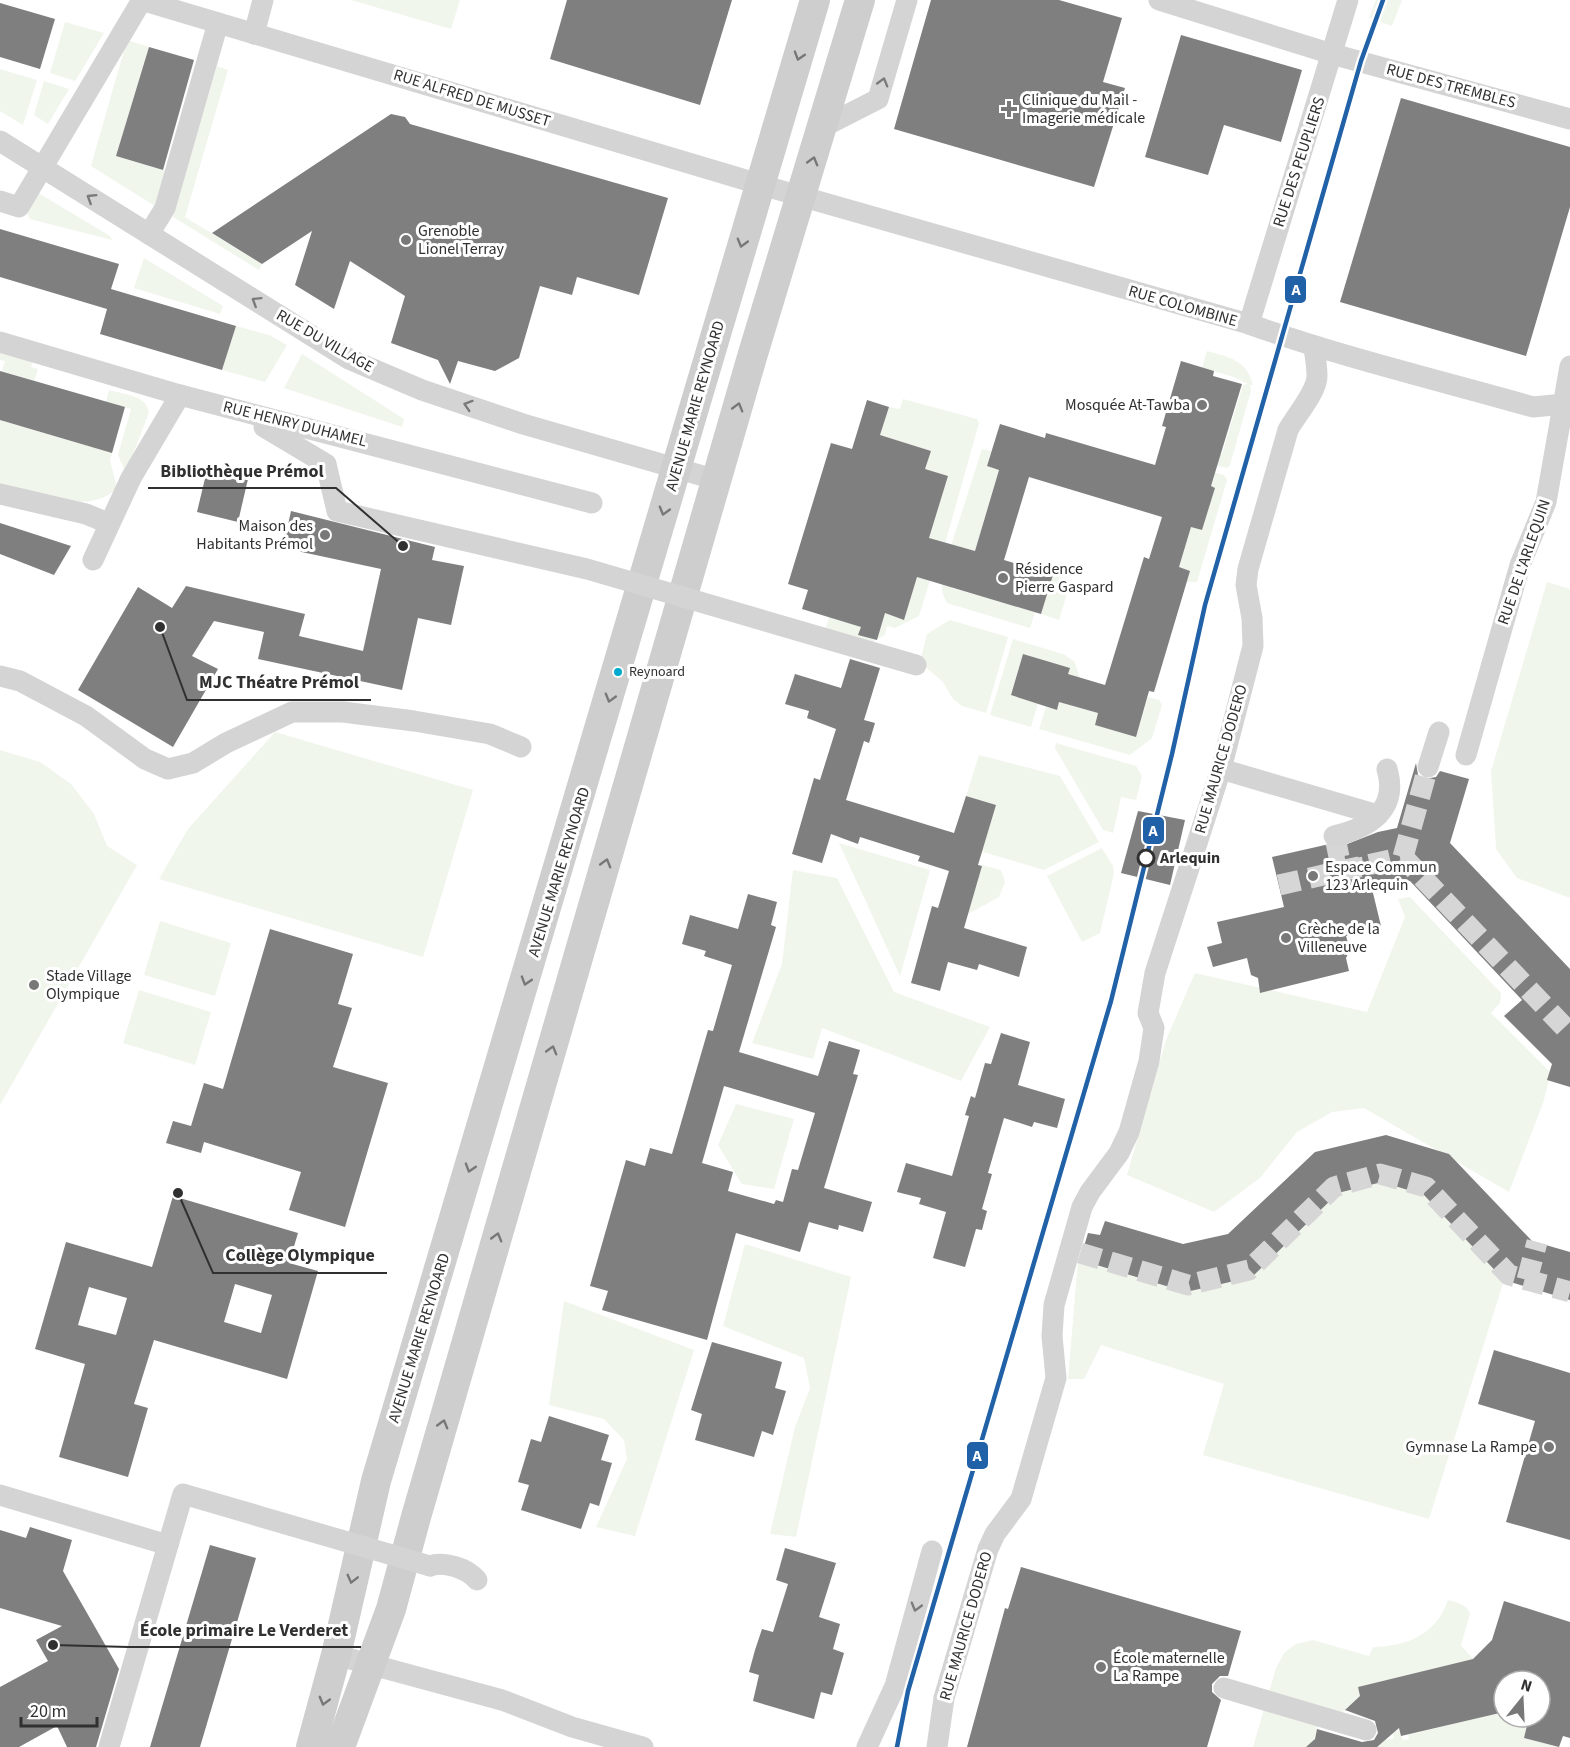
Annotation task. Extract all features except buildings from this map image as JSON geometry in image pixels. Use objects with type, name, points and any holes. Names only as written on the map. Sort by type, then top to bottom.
[{"type":"main road","name":"AVENUE MARIE REYNOARD","points":[[311,1747],[336,1655],[376,1481],[595,752],[759,184],[815,0]]},
{"type":"main road","points":[[340,1747],[392,1609],[416,1517],[717,480],[860,0]]},
{"type":"street","points":[[0,201],[19,207],[141,0]]},
{"type":"street","name":"RUE ALFRED DE MUSSET","points":[[141,0],[803,196]]},
{"type":"street","points":[[254,34],[263,0]]},
{"type":"street","points":[[823,127],[878,99],[907,0]]},
{"type":"street","name":"RUE DES TREMBLES","points":[[1159,0],[1332,54],[1570,119]]},
{"type":"street","name":"RUE DES PEUPLIERS","points":[[1249,324],[1348,0]]},
{"type":"street","points":[[149,234],[165,208],[218,23]]},
{"type":"street","name":"RUE DU VILLAGE","points":[[0,141],[349,359],[422,390],[523,424],[717,480]]},
{"type":"street","name":"RUE COLOMBINE","points":[[803,196],[1249,324],[1314,347],[1347,353],[1533,407],[1564,404]]},
{"type":"street","name":"RUE HENRY DUHAMEL","points":[[0,342],[261,421],[592,503]]},
{"type":"street","name":"RUE MAURICE DODERO","points":[[937,1747],[944,1698],[988,1549],[1000,1526],[1021,1499],[1056,1378],[1052,1336],[1054,1305],[1083,1207],[1090,1192],[1119,1153],[1129,1132],[1149,1061],[1154,1028],[1148,1013],[1155,973],[1221,769],[1253,646],[1252,618],[1246,585],[1248,569],[1288,430],[1312,392],[1317,378],[1314,347]]},
{"type":"street","name":"RUE DE L'ARLEQUIN","points":[[1466,754],[1520,565],[1546,502],[1570,366]]},
{"type":"street","points":[[93,560],[108,523],[158,429],[180,395]]},
{"type":"street","points":[[261,421],[326,464],[337,512],[587,569],[916,665]]},
{"type":"street","points":[[0,494],[86,514],[108,523]]},
{"type":"street","points":[[15,674],[86,716],[145,759],[168,769],[193,763],[226,743],[292,712],[343,712],[414,721],[490,734],[522,747]]},
{"type":"street","points":[[1428,767],[1439,732]]},
{"type":"street","points":[[1221,769],[1378,815]]},
{"type":"street","points":[[1324,799],[1335,839],[1365,826],[1378,815],[1387,802],[1392,786],[1387,769]]},
{"type":"street","points":[[109,1747],[183,1494],[430,1566],[439,1563],[471,1573],[477,1580]]},
{"type":"street","points":[[0,1495],[168,1545]]},
{"type":"street","points":[[867,1747],[895,1686],[932,1551]]},
{"type":"street","points":[[336,1655],[502,1700],[572,1727],[643,1747]]},
{"type":"street","points":[[1224,1688],[1366,1730]]},
{"type":"shaded area","points":[[351,0],[460,0],[451,29]]},
{"type":"shaded area","points":[[1376,0],[1402,0],[1392,26],[1369,18]]},
{"type":"shaded area","points":[[65,22],[104,33],[75,81],[50,73]]},
{"type":"shaded area","points":[[127,40],[149,47],[116,156],[165,171],[155,206],[91,166]]},
{"type":"shaded area","points":[[217,66],[228,70],[185,217],[262,264],[259,270],[173,217]]},
{"type":"shaded area","points":[[0,69],[37,80],[23,125],[0,111]]},
{"type":"shaded area","points":[[44,81],[69,89],[48,124],[34,115]]},
{"type":"shaded area","points":[[35,191],[110,236],[112,240],[30,219],[25,208]]},
{"type":"shaded area","points":[[144,258],[223,306],[220,314],[134,288]]},
{"type":"shaded area","points":[[236,326],[269,335],[287,345],[265,382],[222,370]]},
{"type":"shaded area","points":[[0,347],[34,357],[31,367],[38,369],[34,381],[2,371],[5,361],[0,360]]},
{"type":"shaded area","points":[[1207,351],[1230,358],[1242,365],[1253,385],[1250,385],[1251,391],[1230,465],[1227,468],[1202,462],[1210,451],[1222,454],[1243,385],[1248,384],[1234,377],[1202,368]]},
{"type":"shaded area","points":[[302,354],[404,419],[402,427],[284,388]]},
{"type":"shaded area","points":[[109,390],[139,399],[147,406],[149,412],[126,473],[118,455],[131,409],[106,402]]},
{"type":"shaded area","points":[[903,399],[977,419],[979,423],[945,544],[931,577],[919,616],[895,628],[887,626],[885,635],[870,643],[825,630],[829,617],[879,632],[885,613],[904,619],[948,476],[925,469],[931,451],[880,435],[889,407],[900,409]]},
{"type":"shaded area","points":[[0,420],[112,453],[110,460],[117,488],[105,497],[76,502],[44,497],[0,484]]},
{"type":"shaded area","points":[[982,449],[991,451],[987,466],[999,470],[975,551],[965,548],[963,552],[951,546]]},
{"type":"shaded area","points":[[1196,467],[1224,475],[1227,480],[1197,582],[1187,582],[1190,571],[1179,567],[1191,527],[1202,530],[1215,488],[1187,479]]},
{"type":"shaded area","points":[[960,561],[952,588],[1035,612],[1030,628],[947,603],[942,591],[942,582],[952,562]]},
{"type":"shaded area","points":[[1053,575],[1071,580],[1059,620],[1041,614]]},
{"type":"shaded area","points":[[1547,582],[1570,589],[1570,898],[1517,878],[1496,849],[1491,771]]},
{"type":"shaded area","points":[[950,620],[1008,637],[986,713],[962,706],[953,699],[943,682],[920,662],[927,634]]},
{"type":"shaded area","points":[[1013,639],[1063,654],[1074,661],[1080,678],[1068,674],[1069,668],[1023,654],[1011,694],[1038,703],[1031,727],[990,715]]},
{"type":"shaded area","points":[[1148,697],[1159,700],[1162,705],[1152,738],[1130,755],[1039,729],[1046,707],[1057,710],[1059,702],[1098,713],[1095,725],[1136,736]]},
{"type":"shaded area","points":[[275,732],[473,790],[423,957],[159,879],[188,829]]},
{"type":"shaded area","points":[[1056,743],[1136,766],[1142,776],[1136,800],[1121,797],[1113,833],[1103,830],[1055,748]]},
{"type":"shaded area","name":"Stade Village Olympique","points":[[0,750],[40,762],[71,784],[94,814],[107,846],[137,865],[0,1105]]},
{"type":"shaded area","points":[[979,755],[1060,776],[1099,842],[1044,870],[980,851],[996,805],[966,796]]},
{"type":"shaded area","points":[[839,843],[930,870],[900,976]]},
{"type":"shaded area","points":[[1102,848],[1113,866],[1114,873],[1100,933],[1082,942],[1047,876]]},
{"type":"shaded area","points":[[982,865],[1001,870],[1005,882],[999,897],[968,914]]},
{"type":"shaded area","points":[[793,870],[837,878],[894,992],[990,1027],[961,1081],[822,1028],[813,1059],[752,1043],[782,964]]},
{"type":"shaded area","points":[[1410,897],[1501,993],[1500,1003],[1491,1013],[1551,1073],[1543,1103],[1509,1192],[1364,1108],[1332,1112],[1297,1132],[1260,1178],[1214,1212],[1127,1175],[1166,1040],[1195,973],[1367,1012],[1405,917],[1398,899]]},
{"type":"shaded area","points":[[160,921],[231,943],[215,996],[144,975]]},
{"type":"shaded area","points":[[139,990],[211,1012],[195,1065],[123,1043]]},
{"type":"shaded area","points":[[736,1104],[794,1119],[774,1189],[742,1184],[718,1145]]},
{"type":"shaded area","points":[[1382,1182],[1424,1195],[1504,1280],[1429,1519],[1203,1455],[1224,1384],[1101,1345],[1084,1379],[1068,1379],[1078,1260],[1186,1292],[1252,1277],[1338,1193]]},
{"type":"shaded area","points":[[745,1244],[851,1277],[796,1537],[770,1534],[795,1427],[810,1388],[804,1358],[723,1326]]},
{"type":"shaded area","points":[[564,1301],[694,1350],[635,1536],[596,1527],[627,1459],[624,1440],[604,1419],[549,1405]]},
{"type":"shaded area","points":[[1448,1600],[1462,1604],[1469,1611],[1461,1645],[1473,1659],[1358,1687],[1360,1696],[1327,1727],[1318,1725],[1312,1747],[1253,1747],[1276,1668],[1284,1653],[1296,1644],[1313,1640],[1369,1656],[1373,1647],[1409,1641],[1428,1630],[1443,1612]]},
{"type":"shaded area","points":[[1492,1714],[1492,1729],[1526,1729],[1524,1738],[1558,1747],[1373,1747],[1381,1741],[1394,1738],[1393,1732],[1399,1730],[1403,1740],[1409,1739],[1408,1735]]},
{"type":"tunnel","points":[[1403,857],[1428,767]]},
{"type":"tunnel","points":[[1336,842],[1339,857],[1351,855],[1353,867]]},
{"type":"tunnel","points":[[1279,885],[1403,857],[1570,1033]]},
{"type":"tunnel","points":[[1080,1253],[1188,1285],[1249,1270],[1334,1187],[1380,1174],[1426,1187],[1509,1275],[1570,1292]]},
{"type":"tunnel","points":[[1527,1280],[1537,1242]]},
{"type":"transit line","name":"A","points":[[897,1747],[908,1691],[1111,1001],[1172,754],[1205,605],[1361,61],[1383,0]]},
{"type":"place","name":"Clinique du Mail - Imagerie médicale","points":[[1009,109]]},
{"type":"place","name":"Grenoble Lionel Terray","points":[[406,240]]},
{"type":"place","name":"Mosquée At-Tawba","points":[[1202,405]]},
{"type":"place","name":"Maison des Habitants Prémol","points":[[325,535]]},
{"type":"place","name":"Bibliothèque Prémol","points":[[403,546]]},
{"type":"place","name":"Résidence Pierre Gaspard","points":[[1003,578]]},
{"type":"place","name":"MJC Théatre Prémol","points":[[160,627]]},
{"type":"place","name":"Reynoard","points":[[618,672]]},
{"type":"place","name":"Arlequin","points":[[1146,858]]},
{"type":"place","name":"Espace Commun 123 Arlequin","points":[[1313,876]]},
{"type":"place","name":"Crèche de la Villeneuve","points":[[1286,938]]},
{"type":"place","name":"Stade Village Olympique","points":[[34,985]]},
{"type":"place","name":"Collège Olympique","points":[[178,1193]]},
{"type":"place","name":"Gymnase La Rampe","points":[[1549,1447]]},
{"type":"place","name":"École primaire Le Verderet","points":[[53,1645]]},
{"type":"place","name":"École maternelle La Rampe","points":[[1101,1667]]}]
